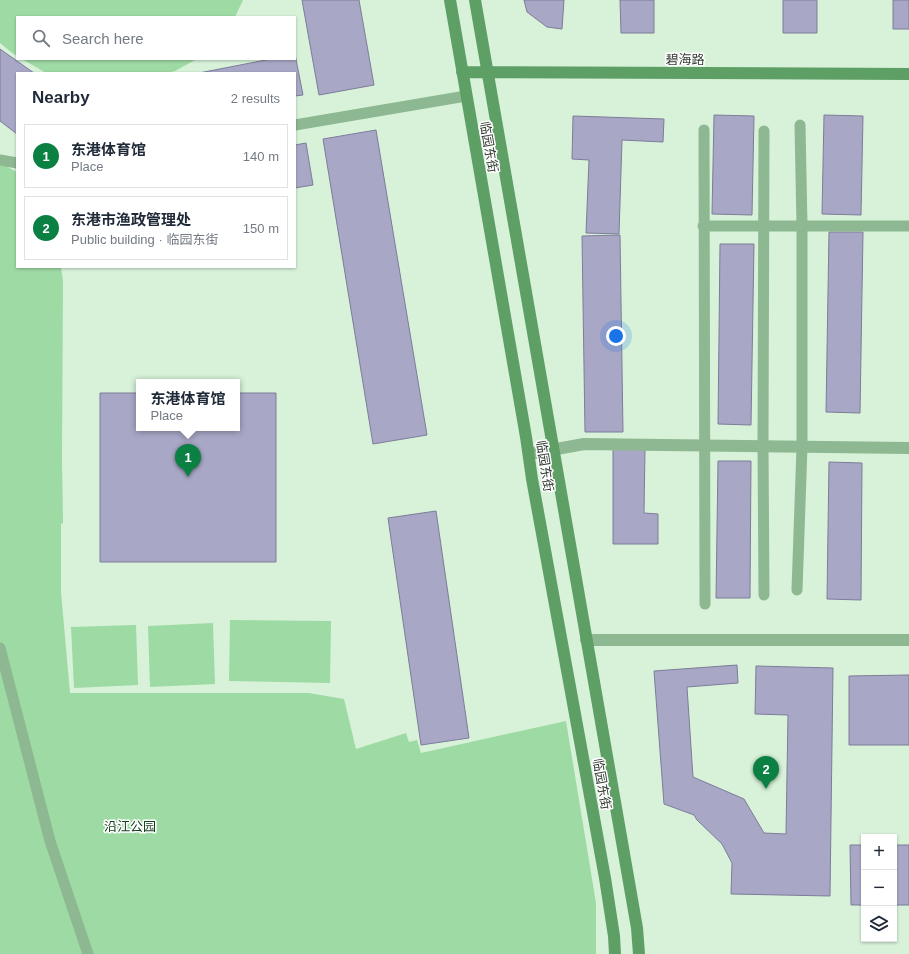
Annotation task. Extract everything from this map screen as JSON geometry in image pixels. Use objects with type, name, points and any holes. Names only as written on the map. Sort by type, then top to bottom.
[{"type":"street","name":"临园东街","points":[[450,0],[542,534],[605,878],[614,936],[615,954]]},
{"type":"street","name":"临园东街","points":[[475,0],[637,928],[639,954]]},
{"type":"street","name":"碧海路","points":[[462,72],[909,74]]},
{"type":"street","points":[[529,454],[584,444],[909,448]]},
{"type":"street","points":[[586,640],[909,640]]},
{"type":"lane","points":[[296,125],[466,96]]},
{"type":"lane","points":[[797,590],[802,447],[802,226],[800,125]]},
{"type":"lane","points":[[704,130],[703,226],[705,604]]},
{"type":"lane","points":[[764,131],[762,446],[764,594]]},
{"type":"lane","points":[[0,160],[16,163]]},
{"type":"lane","points":[[703,226],[909,226]]},
{"type":"lane","points":[[0,648],[50,841],[88,954]]},
{"type":"green space","points":[[0,0],[243,0],[235,16],[16,16],[16,55],[0,43]]},
{"type":"green space","points":[[24,60],[195,60],[171,72],[44,72]]},
{"type":"green space","name":"沿江公园","points":[[0,163],[16,171],[16,268],[61,268],[63,281],[63,523],[61,524],[61,592],[70,693],[309,693],[344,699],[356,749],[406,733],[409,742],[417,740],[421,753],[566,721],[596,903],[596,954],[0,954]]},
{"type":"green space","points":[[230,620],[331,621],[330,683],[229,681]]},
{"type":"green space","points":[[213,623],[215,684],[150,687],[148,626]]},
{"type":"green space","points":[[136,625],[138,685],[74,688],[71,627]]},
{"type":"building","points":[[302,0],[359,0],[374,85],[319,95]]},
{"type":"building","points":[[524,0],[564,0],[562,29],[547,27],[527,12]]},
{"type":"building","points":[[620,0],[654,0],[654,33],[621,33]]},
{"type":"building","points":[[783,0],[817,0],[817,33],[783,33]]},
{"type":"building","points":[[893,0],[909,0],[909,29],[893,29]]},
{"type":"building","points":[[0,49],[33,72],[16,72],[16,133],[0,121]]},
{"type":"building","points":[[296,59],[303,95],[296,96],[296,72],[204,72],[266,60]]},
{"type":"building","points":[[714,115],[754,116],[752,215],[712,214]]},
{"type":"building","points":[[824,115],[863,116],[861,215],[822,214]]},
{"type":"building","points":[[573,116],[664,119],[663,142],[622,140],[619,234],[586,233],[589,160],[572,159]]},
{"type":"building","points":[[376,130],[427,435],[373,444],[323,139]]},
{"type":"building","points":[[306,143],[313,185],[296,188],[296,145]]},
{"type":"building","points":[[829,232],[863,232],[860,413],[826,412]]},
{"type":"building","points":[[620,235],[623,432],[585,432],[582,236]]},
{"type":"building","points":[[720,244],[754,244],[751,425],[718,424]]},
{"type":"building","points":[[100,393],[136,393],[136,431],[240,431],[240,393],[276,393],[276,562],[100,562]]},
{"type":"building","points":[[613,449],[645,449],[644,513],[658,514],[658,544],[613,544]]},
{"type":"building","points":[[718,461],[751,461],[750,598],[716,598]]},
{"type":"building","points":[[829,462],[862,463],[861,600],[827,599]]},
{"type":"building","points":[[436,511],[469,738],[421,745],[388,518]]},
{"type":"building","points":[[737,665],[738,683],[687,687],[693,777],[744,799],[764,833],[786,834],[788,715],[755,714],[756,666],[833,668],[830,896],[731,894],[732,863],[722,844],[697,820],[694,815],[664,804],[654,671]]},
{"type":"building","points":[[909,675],[909,745],[849,745],[849,676]]},
{"type":"building","points":[[850,845],[861,845],[861,905],[851,905]]},
{"type":"building","points":[[897,845],[909,845],[909,905],[897,905]]},
{"type":"place","name":"东港体育馆","points":[[188,477]]},
{"type":"place","name":"东港市渔政管理处","points":[[766,789]]}]
